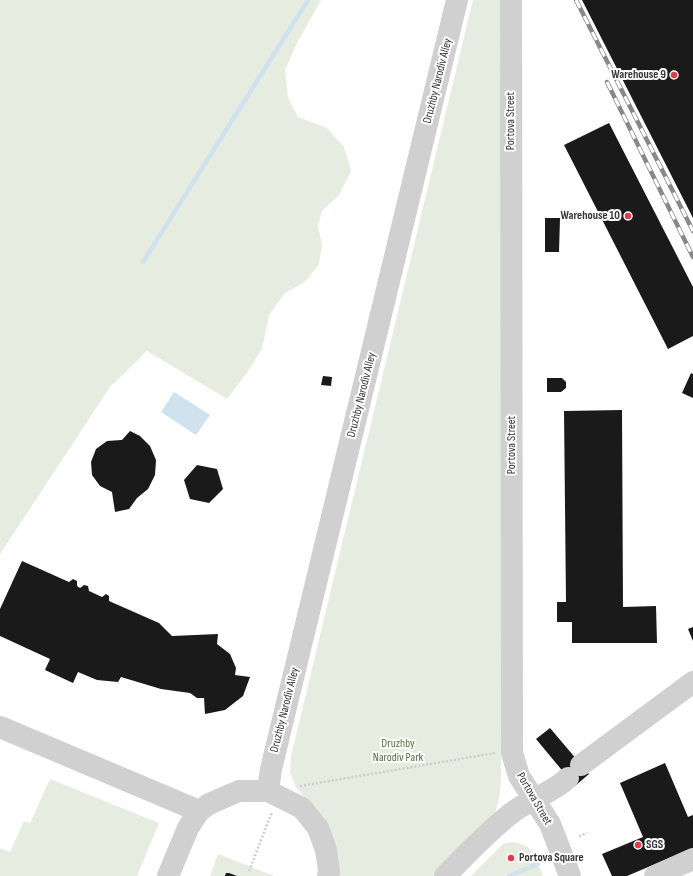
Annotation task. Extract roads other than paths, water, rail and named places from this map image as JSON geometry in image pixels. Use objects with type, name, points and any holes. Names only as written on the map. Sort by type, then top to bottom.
[{"type":"street","name":"Druzhby Narodiv Alley","points":[[281,791],[271,769],[457,0]]},
{"type":"street","name":"Portova Street","points":[[511,0],[512,753],[519,776],[550,824],[570,876]]},
{"type":"street","points":[[445,876],[487,834],[514,811],[551,790],[693,682]]},
{"type":"street","points":[[0,727],[200,811]]},
{"type":"street","points":[[168,876],[188,828],[200,811],[209,804],[239,791],[281,791],[302,808],[318,828],[326,850],[329,871],[328,876]]},
{"type":"street","points":[[656,876],[693,859]]},
{"type":"water","points":[[174,392],[210,415],[196,435],[161,412]]},
{"type":"waterway","points":[[143,262],[308,0]]},
{"type":"waterway","points":[[509,876],[538,864]]},
{"type":"railway","points":[[576,0],[693,231]]},
{"type":"railway","points":[[607,82],[693,257]]},
{"type":"place","name":"Warehouse 9","points":[[674,75]]},
{"type":"place","name":"Warehouse 10","points":[[628,216]]},
{"type":"place","name":"SGS","points":[[638,845]]},
{"type":"place","name":"Portova Square","points":[[511,858]]},
{"type":"park label","name":"Druzhby Narodiv Park","points":[[398,751]]}]
